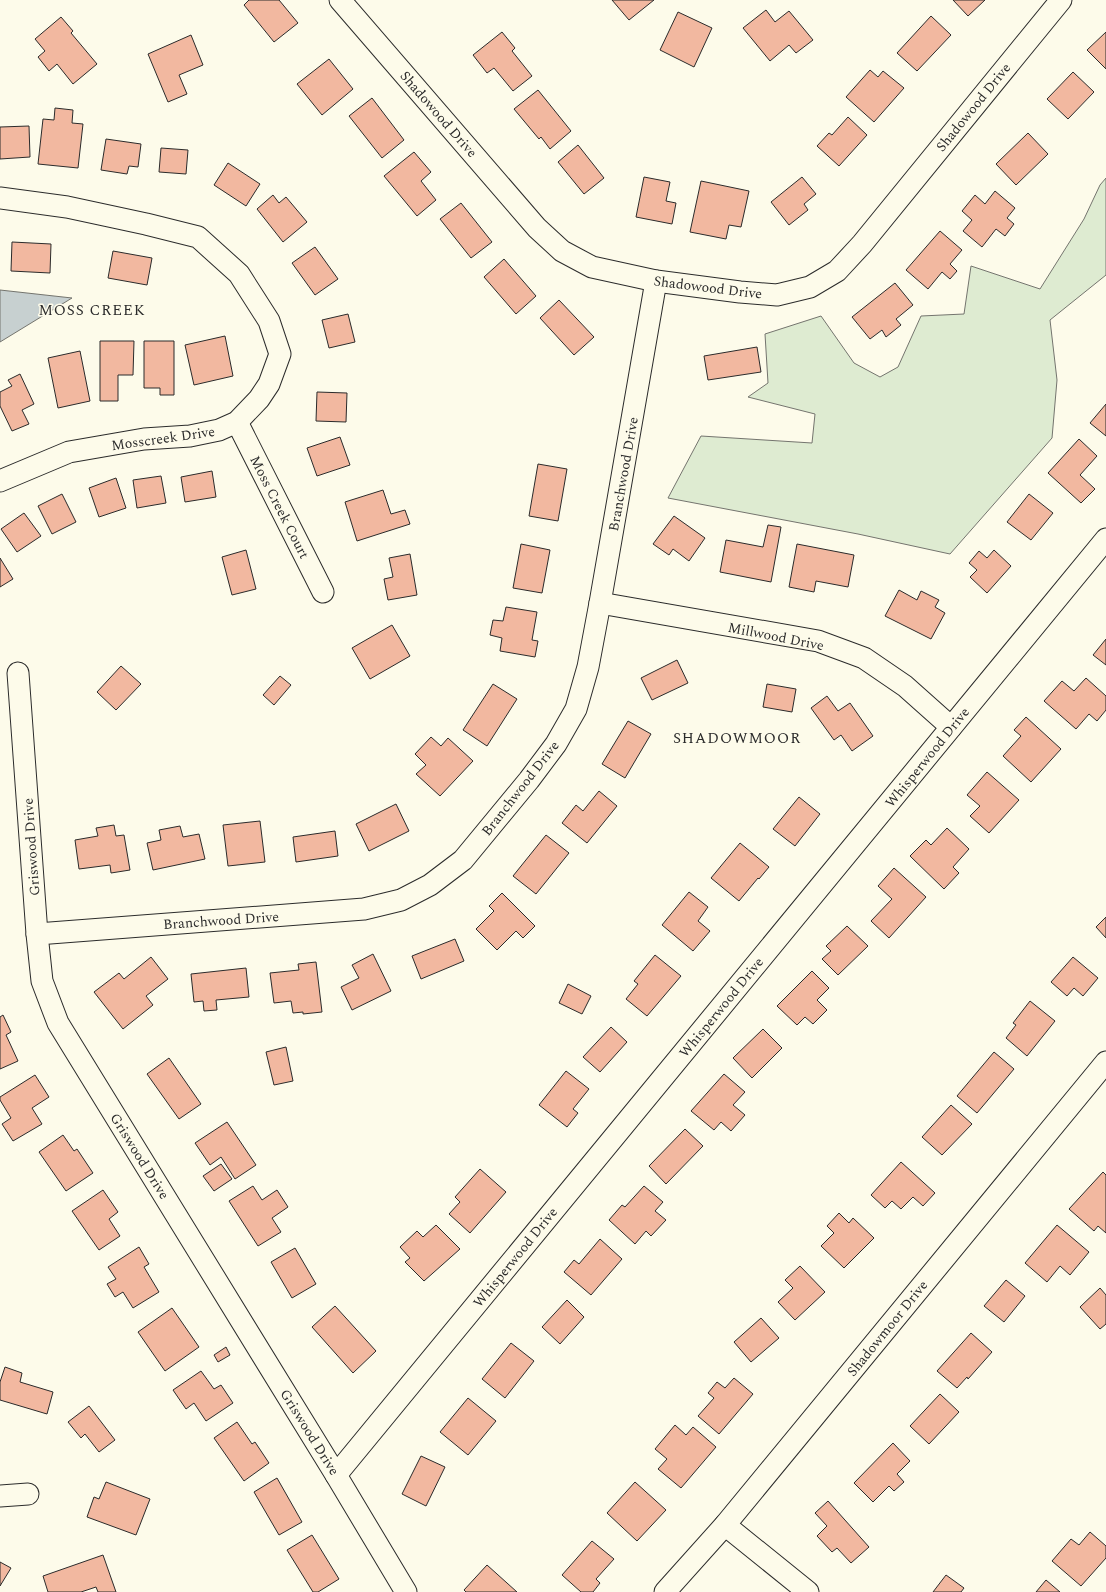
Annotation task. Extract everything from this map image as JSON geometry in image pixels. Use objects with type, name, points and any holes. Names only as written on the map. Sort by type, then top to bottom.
[{"type":"street","name":"Shadowood Drive","points":[[340,0],[537,228],[562,251],[592,267],[656,281],[740,292],[777,295],[810,287],[837,271],[862,244],[1061,0]]},
{"type":"street","name":"Mosscreek Drive","points":[[0,198],[67,207],[198,237],[239,274],[269,321],[280,354],[269,384],[259,400],[237,422],[219,430],[190,436],[144,439],[69,452],[0,482]]},
{"type":"street","name":"Branchwood Drive","points":[[37,934],[364,909],[401,900],[430,885],[463,860],[529,780],[556,744],[576,709],[588,667],[600,603],[656,281]]},
{"type":"street","name":"Moss Creek Court","points":[[237,422],[323,592]]},
{"type":"street","name":"Whisperwood Drive","points":[[336,1475],[1106,539]]},
{"type":"street","name":"Millwood Drive","points":[[600,603],[746,630],[818,641],[864,658],[905,686],[951,727]]},
{"type":"street","name":"Griswood Drive","points":[[18,673],[37,934],[42,981],[58,1023],[336,1475],[406,1592]]},
{"type":"street","name":"Shadowmoor Drive","points":[[665,1592],[725,1525],[1106,1062]]},
{"type":"street","points":[[0,1496],[28,1494]]},
{"type":"street","points":[[725,1525],[808,1592]]},
{"type":"green space","points":[[1106,178],[1106,275],[1050,320],[1057,380],[1052,438],[950,554],[858,534],[668,498],[701,436],[812,443],[815,414],[748,397],[768,383],[765,334],[821,316],[854,363],[880,377],[898,367],[921,316],[964,314],[971,266],[1040,289],[1084,219],[1100,185]]},
{"type":"shaded area","points":[[0,290],[72,298],[0,342]]},
{"type":"building","points":[[249,0],[279,0],[298,23],[274,42],[244,5]]},
{"type":"building","points":[[612,0],[654,0],[629,20]]},
{"type":"building","points":[[953,0],[985,0],[968,16]]},
{"type":"building","points":[[766,10],[775,22],[789,11],[813,40],[796,53],[789,45],[770,61],[743,28]]},
{"type":"building","points":[[678,12],[712,28],[694,67],[660,50]]},
{"type":"building","points":[[931,16],[951,35],[917,71],[897,53]]},
{"type":"building","points":[[61,17],[73,31],[71,33],[97,64],[73,84],[57,64],[49,71],[38,57],[45,51],[35,39]]},
{"type":"building","points":[[502,32],[515,48],[512,51],[532,76],[513,91],[494,68],[487,73],[473,55]]},
{"type":"building","points":[[1106,32],[1106,69],[1087,50]]},
{"type":"building","points":[[191,35],[203,65],[179,75],[187,94],[168,102],[148,54]]},
{"type":"building","points":[[329,59],[353,89],[322,115],[297,84]]},
{"type":"building","points":[[870,70],[878,77],[883,71],[904,88],[874,122],[846,97]]},
{"type":"building","points":[[1073,72],[1094,92],[1068,119],[1047,99]]},
{"type":"building","points":[[538,90],[571,131],[550,149],[541,137],[539,139],[514,109]]},
{"type":"building","points":[[372,98],[404,140],[382,158],[349,116]]},
{"type":"building","points":[[55,108],[73,110],[72,123],[83,124],[78,168],[38,164],[43,119],[54,120]]},
{"type":"building","points":[[848,117],[867,135],[839,166],[817,146],[829,133],[832,135]]},
{"type":"building","points":[[29,126],[30,157],[0,159],[0,127]]},
{"type":"building","points":[[1028,133],[1048,154],[1016,185],[996,164]]},
{"type":"building","points":[[106,139],[141,144],[138,167],[129,166],[127,174],[101,170]]},
{"type":"building","points":[[578,145],[604,178],[584,194],[558,162]]},
{"type":"building","points":[[161,148],[188,150],[186,174],[159,172]]},
{"type":"building","points":[[414,152],[431,172],[421,181],[436,200],[417,216],[384,176]]},
{"type":"building","points":[[228,163],[260,184],[246,206],[214,185]]},
{"type":"building","points":[[644,177],[670,182],[666,201],[676,203],[672,224],[636,217]]},
{"type":"building","points":[[802,177],[816,194],[804,204],[808,210],[789,225],[771,202]]},
{"type":"building","points":[[701,181],[749,191],[741,227],[729,225],[726,239],[690,232]]},
{"type":"building","points":[[995,191],[1015,208],[1007,218],[1014,224],[1005,236],[996,229],[982,247],[963,231],[972,220],[962,211],[975,195],[985,204]]},
{"type":"building","points":[[273,195],[279,203],[286,197],[307,222],[283,242],[257,209]]},
{"type":"building","points":[[461,203],[492,242],[471,258],[440,219]]},
{"type":"building","points":[[940,231],[962,250],[950,264],[957,271],[950,279],[942,272],[928,289],[906,270]]},
{"type":"building","points":[[12,242],[51,244],[50,273],[11,271]]},
{"type":"building","points":[[315,247],[338,279],[315,295],[292,263]]},
{"type":"building","points":[[113,251],[152,258],[147,285],[108,278]]},
{"type":"building","points":[[504,259],[536,296],[516,314],[484,277]]},
{"type":"building","points":[[895,283],[913,305],[896,319],[901,325],[886,337],[882,330],[870,339],[852,317]]},
{"type":"building","points":[[559,300],[594,337],[574,355],[540,318]]},
{"type":"building","points":[[348,314],[355,342],[329,348],[322,320]]},
{"type":"building","points":[[225,336],[233,376],[194,385],[185,345]]},
{"type":"building","points":[[100,341],[134,341],[133,375],[118,375],[118,401],[100,401]]},
{"type":"building","points":[[144,341],[174,341],[174,395],[160,395],[160,388],[144,388]]},
{"type":"building","points":[[757,347],[761,372],[708,380],[704,356]]},
{"type":"building","points":[[80,351],[90,401],[58,408],[48,358]]},
{"type":"building","points":[[20,374],[34,404],[22,410],[29,424],[12,431],[0,406],[0,392],[12,386],[8,380]]},
{"type":"building","points":[[317,392],[347,393],[346,422],[316,421]]},
{"type":"building","points":[[1106,404],[1106,436],[1090,423]]},
{"type":"building","points":[[340,437],[350,465],[317,476],[307,448]]},
{"type":"building","points":[[1079,439],[1097,456],[1080,475],[1095,489],[1081,503],[1048,473]]},
{"type":"building","points":[[538,464],[567,469],[558,521],[529,516]]},
{"type":"building","points":[[212,471],[216,497],[185,502],[181,477]]},
{"type":"building","points":[[161,476],[166,503],[137,508],[133,480]]},
{"type":"building","points":[[116,478],[126,508],[99,517],[89,488]]},
{"type":"building","points":[[383,490],[391,514],[405,510],[410,524],[357,541],[345,502]]},
{"type":"building","points":[[62,494],[76,522],[52,534],[38,506]]},
{"type":"building","points":[[1029,494],[1053,513],[1031,540],[1007,522]]},
{"type":"building","points":[[24,513],[41,536],[17,552],[1,529]]},
{"type":"building","points":[[674,516],[705,538],[689,561],[673,549],[669,555],[653,544]]},
{"type":"building","points":[[768,525],[781,527],[771,582],[720,572],[726,540],[763,547]]},
{"type":"building","points":[[521,544],[550,550],[542,593],[513,588]]},
{"type":"building","points":[[797,544],[854,555],[848,587],[816,581],[814,592],[789,587]]},
{"type":"building","points":[[246,550],[256,589],[232,595],[222,557]]},
{"type":"building","points":[[994,550],[1011,566],[987,593],[970,577],[977,570],[969,563],[979,551],[987,558]]},
{"type":"building","points":[[410,554],[417,595],[388,600],[384,579],[393,577],[389,558]]},
{"type":"building","points":[[0,558],[13,579],[0,587]]},
{"type":"building","points":[[899,590],[917,600],[921,591],[939,600],[935,607],[945,613],[931,639],[885,616]]},
{"type":"building","points":[[506,607],[537,612],[532,640],[538,641],[535,657],[500,651],[502,638],[490,635],[493,620],[503,621]]},
{"type":"building","points":[[392,625],[410,656],[370,679],[352,648]]},
{"type":"building","points":[[1106,639],[1106,665],[1093,655]]},
{"type":"building","points":[[677,660],[688,683],[652,700],[641,678]]},
{"type":"building","points":[[121,666],[141,684],[116,710],[97,692]]},
{"type":"building","points":[[280,676],[291,685],[274,705],[263,695]]},
{"type":"building","points":[[1086,678],[1106,696],[1106,710],[1097,721],[1089,714],[1076,729],[1044,701],[1062,681],[1074,691]]},
{"type":"building","points":[[493,684],[517,699],[487,746],[463,730]]},
{"type":"building","points":[[767,684],[796,689],[792,712],[763,707]]},
{"type":"building","points":[[827,696],[838,711],[850,703],[873,736],[852,751],[841,735],[834,740],[811,708]]},
{"type":"building","points":[[1026,717],[1061,749],[1031,782],[1003,756],[1021,736],[1014,730]]},
{"type":"building","points":[[628,721],[651,734],[625,778],[602,764]]},
{"type":"building","points":[[431,737],[441,746],[448,738],[473,761],[440,796],[416,774],[426,765],[415,754]]},
{"type":"building","points":[[987,772],[1019,800],[989,833],[970,816],[980,806],[967,795]]},
{"type":"building","points":[[599,791],[617,806],[587,843],[562,823],[576,805],[583,811]]},
{"type":"building","points":[[799,797],[820,814],[795,846],[773,829]]},
{"type":"building","points":[[396,804],[409,831],[369,851],[356,824]]},
{"type":"building","points":[[260,821],[265,862],[228,866],[223,825]]},
{"type":"building","points":[[114,825],[116,836],[124,835],[130,870],[111,873],[110,865],[79,869],[75,840],[98,836],[96,828]]},
{"type":"building","points":[[180,826],[183,837],[199,834],[205,859],[153,870],[147,843],[161,840],[159,830]]},
{"type":"building","points":[[947,828],[969,849],[953,867],[959,873],[944,889],[910,856],[926,840],[931,845]]},
{"type":"building","points":[[335,831],[338,856],[296,862],[293,837]]},
{"type":"building","points":[[546,835],[569,853],[536,894],[513,876]]},
{"type":"building","points":[[740,843],[769,867],[739,901],[711,878]]},
{"type":"building","points":[[894,868],[926,897],[889,938],[871,921],[892,899],[878,886]]},
{"type":"building","points":[[689,892],[708,907],[698,921],[710,931],[693,951],[662,925]]},
{"type":"building","points":[[502,893],[535,926],[523,938],[516,931],[497,950],[476,929],[494,911],[489,906]]},
{"type":"building","points":[[1106,917],[1106,938],[1096,927]]},
{"type":"building","points":[[847,926],[868,946],[838,975],[822,959],[831,951],[826,946]]},
{"type":"building","points":[[455,939],[464,961],[421,979],[412,956]]},
{"type":"building","points":[[373,954],[391,991],[352,1010],[341,987],[359,978],[352,965]]},
{"type":"building","points":[[655,955],[681,976],[647,1016],[626,999],[638,984],[634,981]]},
{"type":"building","points":[[151,957],[168,979],[146,996],[153,1005],[123,1029],[94,992],[119,973],[124,979]]},
{"type":"building","points":[[1073,957],[1098,978],[1083,996],[1074,988],[1067,996],[1051,982]]},
{"type":"building","points":[[316,962],[322,1012],[303,1014],[303,1012],[293,1013],[291,1001],[274,1003],[270,973],[299,970],[298,964]]},
{"type":"building","points":[[246,968],[249,997],[216,1000],[217,1010],[204,1011],[203,1001],[194,1002],[191,974]]},
{"type":"building","points":[[812,971],[829,988],[817,1000],[827,1010],[813,1024],[805,1017],[797,1025],[777,1006]]},
{"type":"building","points":[[568,984],[591,996],[582,1014],[559,1003]]},
{"type":"building","points":[[1030,1001],[1055,1021],[1027,1056],[1006,1038],[1016,1025],[1013,1023]]},
{"type":"building","points":[[3,1015],[11,1032],[6,1035],[18,1061],[0,1069],[0,1017]]},
{"type":"building","points":[[611,1027],[627,1042],[600,1072],[583,1057]]},
{"type":"building","points":[[763,1029],[782,1048],[752,1078],[733,1058]]},
{"type":"building","points":[[286,1047],[293,1081],[274,1085],[266,1052]]},
{"type":"building","points":[[994,1052],[1014,1069],[977,1113],[957,1096]]},
{"type":"building","points":[[169,1058],[201,1104],[179,1119],[147,1074]]},
{"type":"building","points":[[566,1071],[589,1089],[573,1109],[578,1113],[567,1127],[539,1105]]},
{"type":"building","points":[[724,1074],[745,1092],[733,1105],[745,1115],[731,1131],[721,1122],[714,1130],[691,1111]]},
{"type":"building","points":[[35,1075],[49,1097],[32,1108],[42,1124],[13,1141],[2,1124],[11,1118],[0,1100],[0,1097]]},
{"type":"building","points":[[951,1105],[972,1124],[942,1155],[922,1137]]},
{"type":"building","points":[[227,1122],[256,1165],[235,1179],[221,1157],[210,1165],[195,1143]]},
{"type":"building","points":[[685,1129],[703,1146],[666,1184],[649,1166]]},
{"type":"building","points":[[63,1135],[74,1151],[77,1149],[93,1173],[66,1191],[39,1152]]},
{"type":"building","points":[[901,1162],[935,1193],[923,1206],[913,1197],[901,1209],[892,1201],[885,1208],[871,1195]]},
{"type":"building","points":[[221,1164],[232,1179],[214,1191],[203,1176]]},
{"type":"building","points":[[480,1169],[506,1192],[470,1233],[449,1214],[460,1202],[455,1197]]},
{"type":"building","points":[[1103,1172],[1106,1175],[1106,1233],[1098,1226],[1094,1231],[1069,1209]]},
{"type":"building","points":[[253,1186],[262,1200],[277,1190],[288,1207],[272,1218],[281,1232],[258,1246],[229,1201]]},
{"type":"building","points":[[644,1186],[663,1202],[655,1211],[666,1220],[651,1236],[646,1231],[635,1244],[609,1220],[622,1205],[625,1207]]},
{"type":"building","points":[[103,1190],[118,1212],[109,1219],[120,1236],[99,1250],[72,1211]]},
{"type":"building","points":[[839,1213],[849,1223],[853,1218],[874,1238],[844,1268],[821,1246],[834,1233],[827,1226]]},
{"type":"building","points":[[436,1225],[460,1249],[424,1281],[405,1262],[410,1258],[400,1247],[417,1231],[423,1237]]},
{"type":"building","points":[[1057,1225],[1089,1252],[1070,1275],[1060,1266],[1047,1282],[1025,1263]]},
{"type":"building","points":[[600,1239],[622,1259],[591,1295],[564,1272],[574,1260],[579,1264]]},
{"type":"building","points":[[139,1247],[149,1264],[144,1267],[159,1292],[133,1308],[123,1292],[115,1297],[107,1284],[116,1279],[108,1267]]},
{"type":"building","points":[[295,1248],[316,1284],[292,1298],[271,1262]]},
{"type":"building","points":[[800,1266],[825,1292],[795,1320],[778,1302],[793,1288],[785,1280]]},
{"type":"building","points":[[1006,1280],[1025,1296],[1004,1322],[984,1306]]},
{"type":"building","points":[[1100,1288],[1106,1295],[1106,1324],[1100,1329],[1080,1307]]},
{"type":"building","points":[[567,1300],[584,1317],[560,1344],[542,1327]]},
{"type":"building","points":[[335,1306],[376,1351],[353,1373],[312,1327]]},
{"type":"building","points":[[172,1308],[199,1347],[165,1371],[138,1332]]},
{"type":"building","points":[[761,1318],[779,1338],[751,1362],[734,1342]]},
{"type":"building","points":[[971,1333],[992,1352],[968,1379],[967,1377],[957,1388],[937,1371]]},
{"type":"building","points":[[511,1343],[534,1361],[505,1398],[482,1379]]},
{"type":"building","points":[[226,1347],[230,1355],[218,1362],[214,1355]]},
{"type":"building","points":[[5,1367],[22,1373],[20,1382],[53,1392],[47,1414],[0,1400],[0,1382]]},
{"type":"building","points":[[201,1371],[214,1389],[221,1385],[233,1403],[206,1421],[194,1403],[186,1409],[173,1390]]},
{"type":"building","points":[[734,1378],[753,1394],[719,1434],[698,1416],[714,1398],[708,1393],[717,1382],[725,1388]]},
{"type":"building","points":[[940,1394],[959,1412],[929,1444],[910,1426]]},
{"type":"building","points":[[468,1398],[496,1421],[468,1455],[440,1432]]},
{"type":"building","points":[[89,1406],[115,1440],[99,1452],[85,1434],[81,1438],[68,1422]]},
{"type":"building","points":[[237,1422],[252,1444],[255,1442],[269,1463],[244,1481],[214,1438]]},
{"type":"building","points":[[675,1425],[686,1435],[693,1427],[716,1447],[681,1488],[658,1469],[667,1459],[655,1449]]},
{"type":"building","points":[[893,1443],[910,1461],[897,1474],[904,1482],[894,1491],[889,1486],[873,1502],[854,1483]]},
{"type":"building","points":[[421,1456],[445,1467],[426,1506],[402,1494]]},
{"type":"building","points":[[277,1478],[302,1522],[279,1535],[254,1492]]},
{"type":"building","points":[[106,1482],[150,1499],[136,1535],[87,1517],[94,1497],[99,1499]]},
{"type":"building","points":[[635,1482],[666,1510],[637,1541],[607,1513]]},
{"type":"building","points":[[828,1501],[869,1547],[851,1563],[837,1548],[832,1552],[817,1536],[827,1526],[815,1513]]},
{"type":"building","points":[[1090,1532],[1106,1546],[1106,1558],[1081,1586],[1052,1561],[1071,1539],[1079,1545]]},
{"type":"building","points":[[312,1535],[339,1579],[318,1592],[313,1592],[287,1550]]},
{"type":"building","points":[[592,1541],[614,1559],[596,1579],[600,1583],[593,1592],[581,1592],[562,1575]]},
{"type":"building","points":[[103,1555],[116,1592],[98,1592],[96,1587],[81,1592],[48,1592],[43,1576]]},
{"type":"building","points":[[0,1562],[11,1568],[0,1586]]},
{"type":"building","points":[[487,1565],[517,1592],[466,1592],[464,1590]]},
{"type":"building","points":[[946,1575],[964,1588],[961,1592],[933,1592]]},
{"type":"building","points":[[1046,1580],[1060,1592],[1036,1592]]},
{"type":"district","name":"MOSS CREEK","points":[[92,310]]},
{"type":"district","name":"SHADOWMOOR","points":[[737,738]]}]
